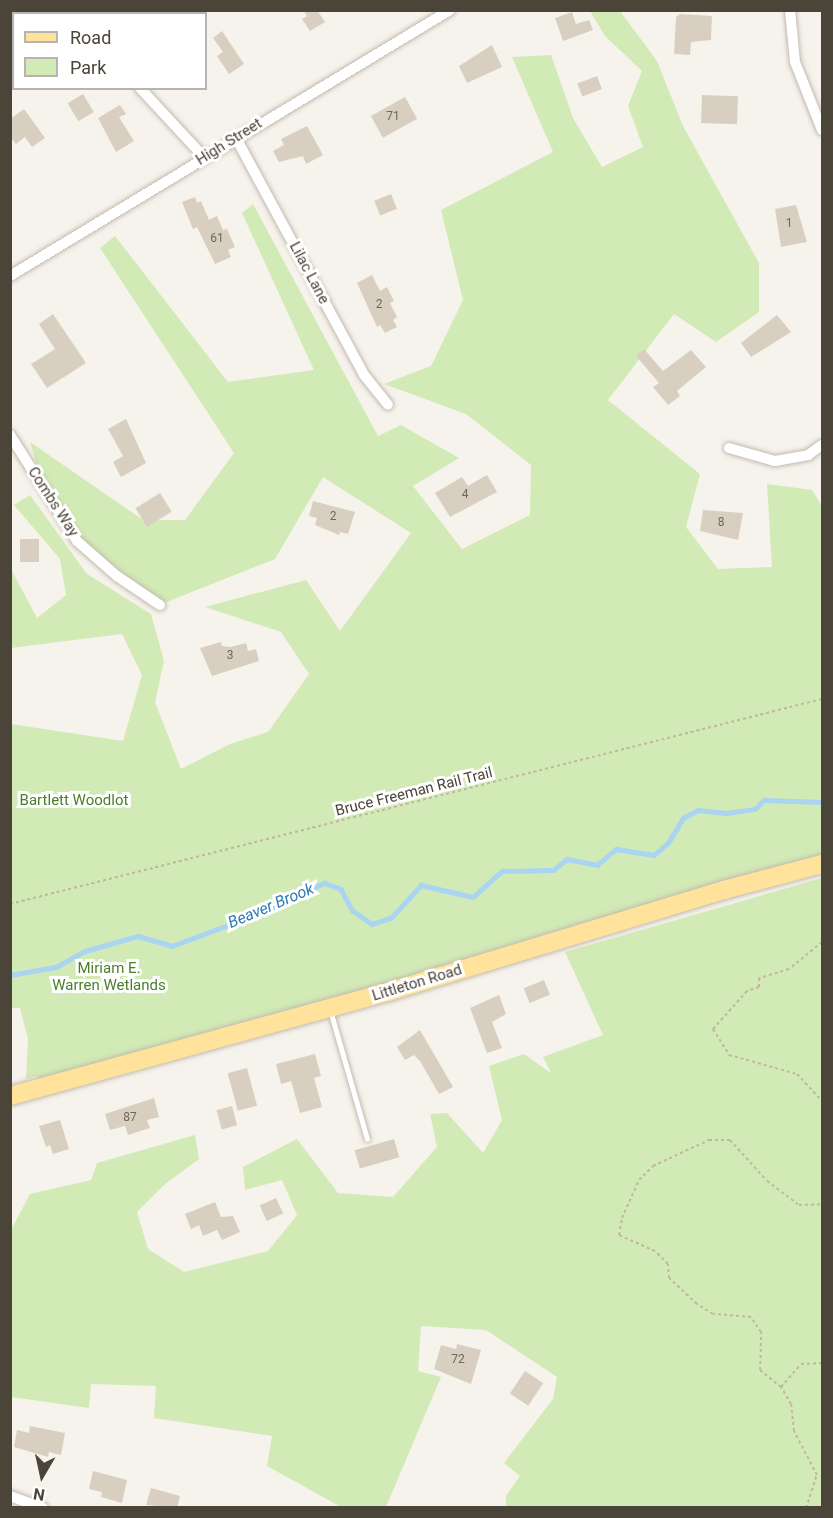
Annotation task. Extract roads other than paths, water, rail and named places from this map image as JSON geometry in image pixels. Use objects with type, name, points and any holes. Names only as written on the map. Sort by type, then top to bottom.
[{"type":"main road","name":"Littleton Road","points":[[10,1096],[329,1009],[724,890],[822,864]]},
{"type":"street","name":"High Street","points":[[10,276],[450,10]]},
{"type":"street","points":[[790,10],[795,62],[822,130]]},
{"type":"street","points":[[142,90],[204,158]]},
{"type":"street","name":"Lilac Lane","points":[[236,138],[364,375],[388,405]]},
{"type":"street","name":"Combs Way","points":[[10,435],[77,541],[117,576],[160,605]]},
{"type":"street","points":[[729,448],[775,461],[808,455],[822,445]]},
{"type":"street","points":[[10,1496],[43,1508]]},
{"type":"lane","points":[[329,1009],[367,1139]]},
{"type":"waterway","name":"Beaver Brook","points":[[10,975],[56,967],[85,951],[138,936],[172,946],[263,912],[324,883],[341,889],[352,910],[372,924],[391,918],[421,885],[473,897],[502,871],[553,870],[567,859],[597,865],[616,849],[654,855],[668,843],[683,818],[698,810],[726,813],[755,809],[764,800],[822,802]]},
{"type":"park label","name":"Bartlett Woodlot","points":[[74,801]]},
{"type":"park label","name":"Miriam E. Warren Wetlands","points":[[109,976]]}]
